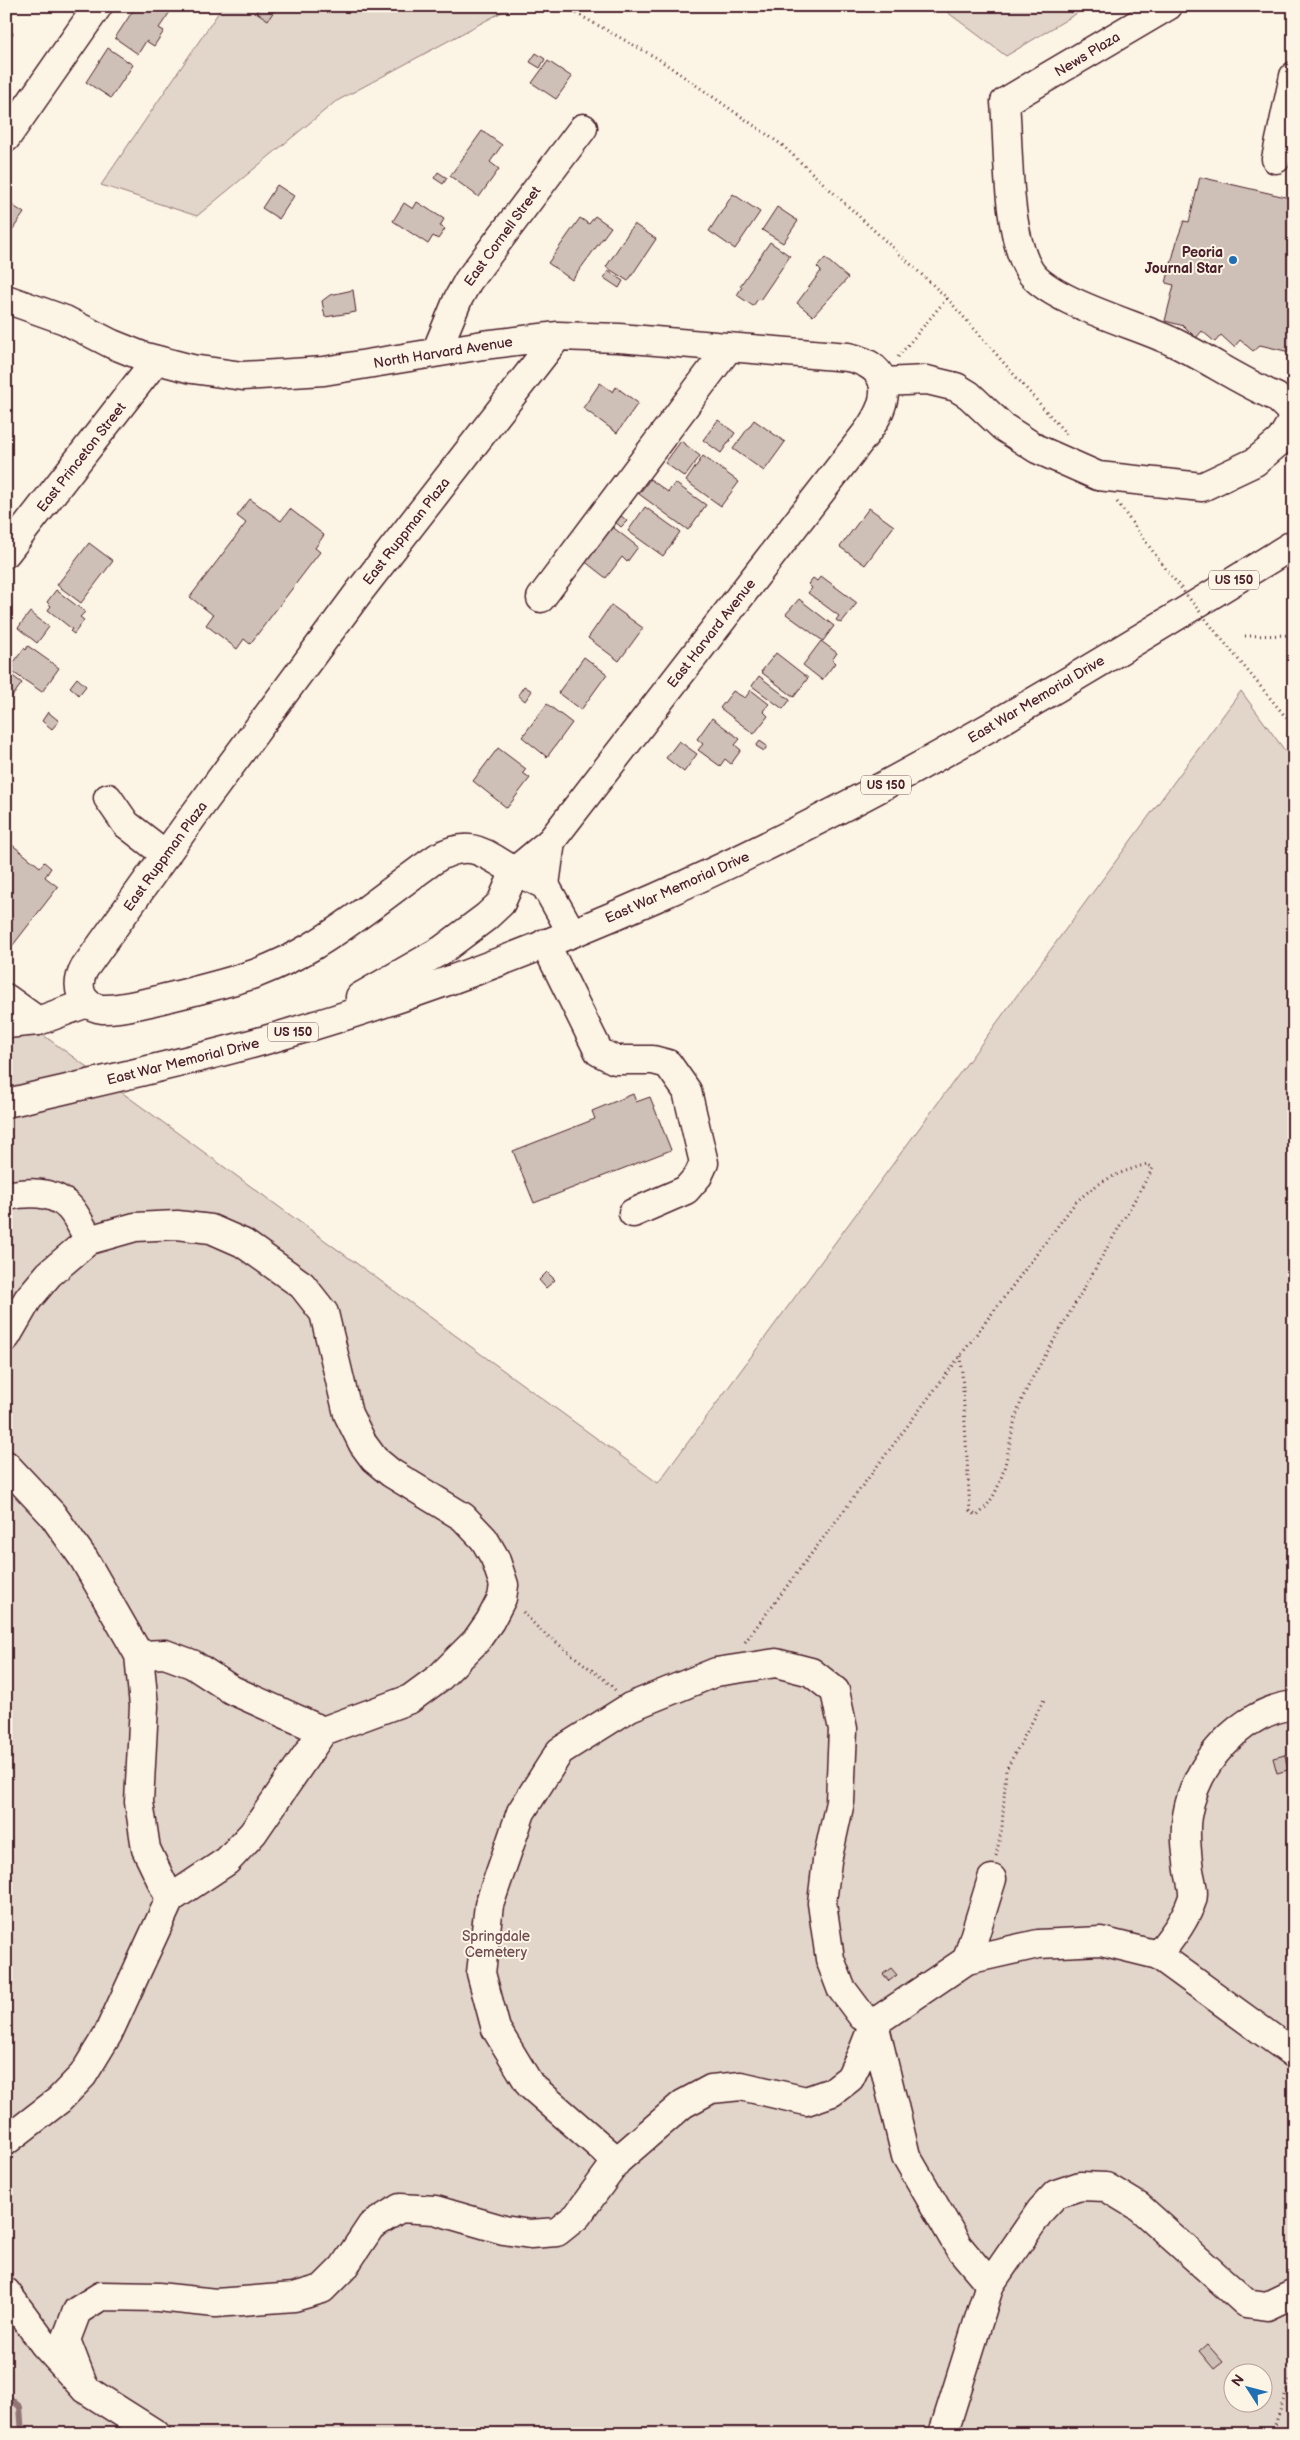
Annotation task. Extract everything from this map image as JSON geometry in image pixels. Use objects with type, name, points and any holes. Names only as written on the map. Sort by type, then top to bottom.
[{"type":"main road","points":[[6,138],[98,6]]},
{"type":"main road","name":"News Plaza","points":[[882,379],[927,380],[956,387],[969,395],[1003,427],[1037,450],[1098,476],[1202,487],[1255,462],[1281,440],[1292,421],[1290,410],[1276,397],[1172,341],[1073,301],[1038,281],[1029,270],[1018,246],[1005,102],[1168,6]]},
{"type":"main road","points":[[1276,160],[1294,76]]},
{"type":"main road","name":"East Cornell Street","points":[[436,352],[458,299],[468,281],[583,128]]},
{"type":"main road","name":"North Harvard Avenue","points":[[7,301],[53,315],[112,344],[156,360],[192,369],[253,376],[324,371],[436,352],[558,336],[599,336],[848,358],[870,364],[882,379]]},
{"type":"main road","name":"East Ruppman Plaza","points":[[87,1003],[79,988],[80,977],[84,969],[354,599],[558,336]]},
{"type":"main road","points":[[542,598],[729,347]]},
{"type":"main road","name":"East Princeton Street","points":[[6,553],[156,360]]},
{"type":"main road","name":"East Harvard Avenue","points":[[515,871],[551,841],[868,432],[883,404],[882,379]]},
{"type":"main road","name":"East War Memorial Drive","points":[[6,1103],[250,1044],[416,992],[545,944],[734,863],[919,768],[1294,544]]},
{"type":"main road","points":[[108,798],[126,824],[166,855]]},
{"type":"main road","points":[[545,885],[551,841]]},
{"type":"main road","points":[[6,1024],[38,1021],[87,1003],[101,1009],[134,1005],[258,972],[312,946],[433,860],[457,848],[473,848],[482,851],[515,871],[545,885],[572,933]]},
{"type":"main road","points":[[250,1044],[351,1002],[442,950],[486,917],[500,903],[515,871]]},
{"type":"main road","points":[[545,944],[599,1052],[615,1060],[653,1060],[668,1064],[687,1090],[704,1163],[698,1176],[686,1190],[633,1213]]},
{"type":"main road","points":[[6,998],[38,1021]]},
{"type":"main road","points":[[6,1196],[31,1191],[52,1197],[69,1207],[89,1240]]},
{"type":"main road","points":[[6,1337],[28,1299],[44,1280],[89,1240],[136,1227],[178,1225],[211,1229],[243,1243],[302,1285],[324,1314],[348,1414],[362,1444],[374,1459],[391,1473],[463,1517],[484,1539],[495,1558],[504,1586],[498,1606],[476,1641],[440,1677],[410,1698],[323,1731],[253,1833],[227,1861],[170,1899],[108,2034],[83,2075],[59,2100],[6,2141]]},
{"type":"main road","points":[[6,1465],[52,1514],[84,1559],[139,1655],[144,1706],[139,1802],[146,1849],[170,1899]]},
{"type":"main road","points":[[139,1655],[165,1654],[192,1664],[232,1690],[323,1731]]},
{"type":"main road","points":[[616,2161],[530,2085],[496,2029],[480,1973],[489,1905],[521,1812],[560,1751],[630,1707],[716,1672],[776,1663],[811,1672],[835,1691],[843,1729],[840,1802],[827,1861],[822,1903],[830,1959],[841,1988],[862,2016],[874,2023],[906,2156],[958,2246],[990,2284]]},
{"type":"main road","points":[[1158,1955],[1178,1928],[1193,1898],[1188,1859],[1187,1817],[1198,1782],[1214,1756],[1236,1731],[1257,1717],[1294,1705]]},
{"type":"main road","points":[[967,1960],[992,1879]]},
{"type":"main road","points":[[85,2389],[66,2340],[77,2311],[101,2296],[158,2297],[216,2303],[294,2297],[322,2289],[343,2268],[371,2226],[400,2208],[435,2210],[504,2230],[530,2234],[556,2232],[577,2216],[616,2161],[683,2104],[711,2089],[741,2086],[806,2101],[832,2092],[850,2078],[863,2052],[874,2023],[967,1960],[1038,1944],[1101,1941],[1158,1955],[1294,2054]]},
{"type":"main road","points":[[943,2434],[990,2284],[1041,2210],[1056,2194],[1080,2186],[1106,2187],[1139,2207],[1246,2302],[1267,2306],[1294,2293]]},
{"type":"main road","points":[[6,2292],[44,2344],[85,2389],[156,2434]]},
{"type":"path","points":[[563,6],[657,58],[782,146],[947,298],[1071,440]]},
{"type":"path","points":[[882,379],[947,298]]},
{"type":"path","points":[[1111,494],[1162,564],[1294,727]]},
{"type":"path","points":[[1244,636],[1294,635]]},
{"type":"path","points":[[744,1643],[956,1365],[961,1354],[1075,1203],[1096,1184],[1147,1164],[1153,1168],[1034,1375],[1018,1410],[1001,1480],[989,1506],[977,1516],[970,1511],[961,1354]]},
{"type":"path","points":[[504,1586],[527,1618],[606,1681],[630,1707]]},
{"type":"path","points":[[992,1879],[1002,1827],[1006,1770],[1045,1698]]},
{"type":"path","points":[[1272,2434],[1294,2369]]},
{"type":"green space","points":[[223,6],[513,6],[335,102],[197,216],[101,185]]},
{"type":"green space","points":[[939,6],[1089,6],[1006,56]]},
{"type":"green space","name":"Springdale Cemetery","points":[[1241,691],[1294,763],[1294,2434],[6,2434],[6,1008],[658,1483]]},
{"type":"building","points":[[136,6],[174,6],[159,28],[164,31],[154,46],[146,41],[138,54],[115,38]]},
{"type":"building","points":[[260,6],[273,6],[276,8],[268,20],[256,12]]},
{"type":"building","points":[[6,29],[13,33],[6,46]]},
{"type":"building","points":[[108,48],[133,65],[111,98],[86,82]]},
{"type":"building","points":[[536,53],[545,59],[540,68],[530,62]]},
{"type":"building","points":[[548,61],[572,77],[556,99],[532,83]]},
{"type":"building","points":[[482,131],[502,145],[490,162],[499,169],[479,197],[450,176]]},
{"type":"building","points":[[438,172],[447,178],[443,184],[434,178]]},
{"type":"building","name":"Peoria Journal Star","points":[[1200,177],[1294,199],[1294,353],[1260,345],[1253,351],[1240,340],[1234,347],[1221,335],[1215,342],[1202,331],[1196,338],[1184,326],[1165,321],[1174,285],[1166,283],[1184,221],[1189,222]]},
{"type":"building","points":[[277,185],[294,196],[279,219],[262,208]]},
{"type":"building","points":[[733,194],[760,212],[735,249],[709,231]]},
{"type":"building","points":[[6,201],[24,213],[6,239]]},
{"type":"building","points":[[417,202],[444,219],[440,226],[445,229],[438,239],[433,236],[428,244],[393,221],[404,203],[413,209]]},
{"type":"building","points":[[777,207],[798,221],[783,243],[762,230]]},
{"type":"building","points":[[595,216],[611,227],[572,280],[548,263],[580,218],[589,224]]},
{"type":"building","points":[[634,224],[656,239],[628,281],[606,267]]},
{"type":"building","points":[[770,242],[790,256],[760,300],[758,299],[753,306],[737,295],[742,287],[740,286]]},
{"type":"building","points":[[825,258],[848,278],[813,316],[797,303],[821,271],[817,267]]},
{"type":"building","points":[[608,271],[623,281],[619,288],[604,278]]},
{"type":"building","points":[[353,290],[356,312],[325,317],[322,301],[330,295]]},
{"type":"building","points":[[600,383],[613,392],[616,387],[638,403],[617,433],[583,408]]},
{"type":"building","points":[[718,420],[735,433],[721,453],[703,440]]},
{"type":"building","points":[[754,420],[785,442],[764,471],[733,449]]},
{"type":"building","points":[[681,441],[700,456],[685,477],[665,463]]},
{"type":"building","points":[[703,456],[739,482],[721,506],[686,481]]},
{"type":"building","points":[[650,479],[668,492],[675,483],[706,505],[688,530],[639,494]]},
{"type":"building","points":[[250,499],[281,521],[290,509],[324,535],[315,548],[320,552],[250,644],[244,639],[237,649],[206,625],[213,615],[190,597],[246,523],[237,516]]},
{"type":"building","points":[[645,507],[680,532],[663,556],[628,531]]},
{"type":"building","points":[[869,508],[894,526],[865,565],[840,547]]},
{"type":"building","points":[[619,514],[627,521],[621,527],[613,520]]},
{"type":"building","points":[[610,525],[638,547],[627,562],[622,557],[606,578],[583,560]]},
{"type":"building","points":[[89,543],[113,561],[81,603],[57,585]]},
{"type":"building","points":[[821,576],[857,603],[841,623],[836,620],[839,616],[808,593],[812,588],[808,584],[813,578],[817,581]]},
{"type":"building","points":[[56,590],[85,612],[80,617],[84,620],[74,634],[70,631],[72,629],[48,610],[51,606],[47,602]]},
{"type":"building","points":[[799,599],[834,626],[823,641],[786,614]]},
{"type":"building","points":[[611,605],[643,628],[619,661],[588,638]]},
{"type":"building","points":[[30,612],[49,627],[37,643],[18,628]]},
{"type":"building","points":[[821,641],[837,653],[832,660],[835,663],[822,680],[803,665]]},
{"type":"building","points":[[28,646],[59,668],[42,692],[11,671],[14,666],[12,665],[24,648],[26,650]]},
{"type":"building","points":[[776,653],[808,678],[794,697],[761,672]]},
{"type":"building","points":[[584,657],[607,674],[581,710],[558,693]]},
{"type":"building","points":[[6,671],[22,683],[11,698],[6,694]]},
{"type":"building","points":[[759,676],[790,700],[783,709],[752,686]]},
{"type":"building","points":[[77,678],[86,686],[79,695],[70,687]]},
{"type":"building","points":[[524,686],[532,691],[525,701],[518,695]]},
{"type":"building","points":[[751,690],[769,704],[763,711],[768,716],[754,734],[720,708],[733,691],[745,698]]},
{"type":"building","points":[[547,704],[572,723],[547,757],[522,737]]},
{"type":"building","points":[[48,712],[59,721],[52,729],[42,721]]},
{"type":"building","points":[[712,718],[740,739],[735,745],[741,750],[731,764],[725,759],[720,766],[698,750],[703,744],[697,739]]},
{"type":"building","points":[[679,741],[697,754],[684,772],[666,758]]},
{"type":"building","points":[[760,741],[767,746],[764,751],[756,746]]},
{"type":"building","points":[[498,748],[526,769],[523,773],[530,778],[507,808],[473,781]]},
{"type":"building","points":[[6,840],[40,867],[44,862],[51,868],[45,877],[58,887],[6,954]]},
{"type":"building","points":[[633,1094],[636,1102],[650,1097],[671,1150],[534,1203],[513,1151],[595,1119],[592,1111]]},
{"type":"building","points":[[547,1272],[555,1280],[546,1288],[539,1280]]},
{"type":"building","points":[[1285,1755],[1288,1770],[1277,1773],[1273,1758]]},
{"type":"building","points":[[891,1968],[897,1975],[889,1981],[883,1974]]},
{"type":"building","points":[[1207,2344],[1223,2362],[1214,2369],[1199,2351]]},
{"type":"waterway","points":[[6,2395],[20,2407],[22,2434]]},
{"type":"place","name":"Peoria Journal Star","points":[[1233,260]]}]
